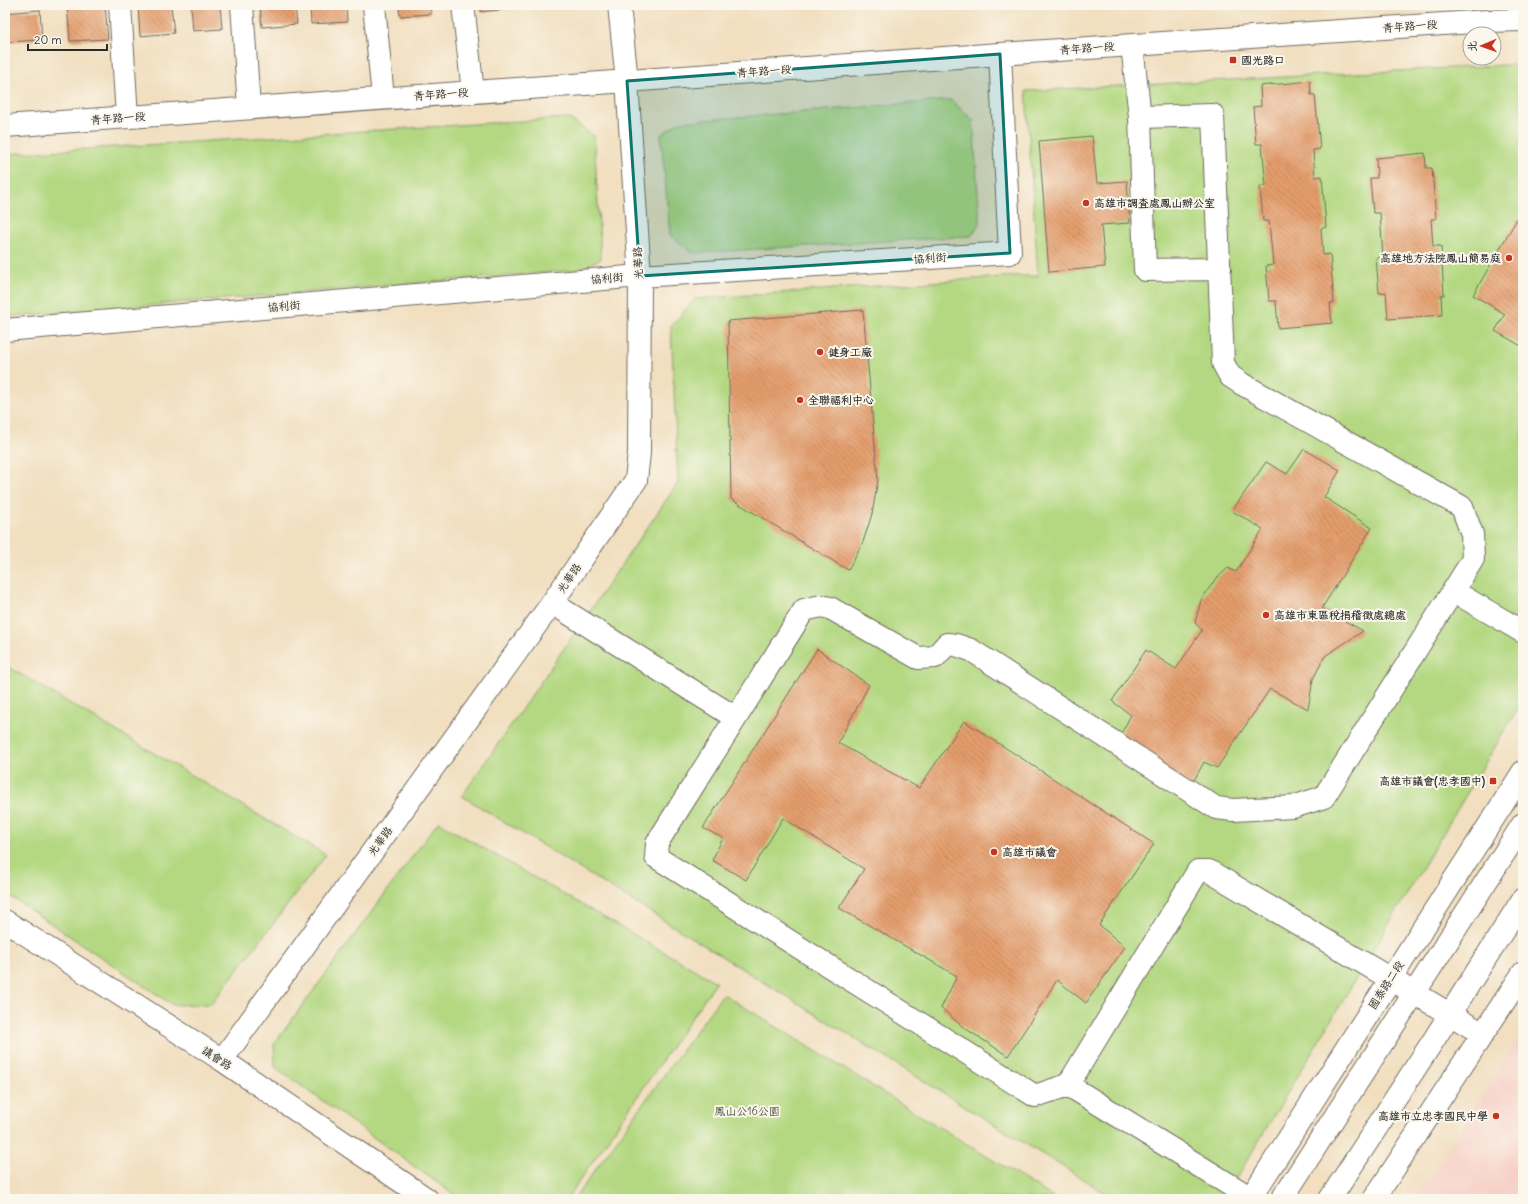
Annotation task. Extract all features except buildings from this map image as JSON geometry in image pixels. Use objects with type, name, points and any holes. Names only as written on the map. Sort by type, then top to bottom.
[{"type":"street","points":[[120,5],[127,117]]},
{"type":"street","points":[[242,5],[249,108]]},
{"type":"street","points":[[374,5],[383,98]]},
{"type":"street","points":[[463,5],[473,92]]},
{"type":"street","name":"光華路","points":[[222,1060],[552,603],[636,480],[639,453],[640,276],[627,81],[620,5]]},
{"type":"street","name":"青年路一段","points":[[5,126],[1132,45],[1488,13],[1523,20]]},
{"type":"street","points":[[1132,45],[1140,117],[1145,270],[1220,269]]},
{"type":"street","name":"協利街","points":[[5,330],[640,276],[1010,253],[1000,54]]},
{"type":"street","points":[[1140,117],[1213,116],[1223,363],[1230,376],[1462,507],[1472,534],[1473,559],[1324,796],[1293,807],[1233,810],[1216,808],[971,650],[956,645],[947,644],[935,657],[918,658],[830,608],[821,606],[804,610],[657,843],[656,857],[1035,1096],[1068,1085],[1198,871],[1209,871],[1483,1034]]},
{"type":"street","points":[[1453,592],[1523,632]]},
{"type":"street","points":[[552,603],[736,718]]},
{"type":"street","name":"國泰路二段","points":[[1250,1199],[1523,772]]},
{"type":"street","points":[[1282,1199],[1523,824]]},
{"type":"street","points":[[1330,1199],[1523,898]]},
{"type":"street","name":"議會路","points":[[5,921],[222,1060],[427,1199]]},
{"type":"street","points":[[1374,1199],[1523,973]]},
{"type":"street","points":[[1068,1085],[1250,1199]]},
{"type":"highlighted area","points":[[1000,54],[1010,253],[640,276],[627,81]]},
{"type":"shaded area","name":"高雄市立忠孝國民中學","points":[[1523,1032],[1523,1199],[1416,1199]]},
{"type":"green space","points":[[1523,64],[1523,700],[1224,1199],[1115,1199],[462,796],[678,483],[671,326],[695,299],[1016,276],[1038,276],[1026,91]]},
{"type":"green space","points":[[951,100],[973,120],[980,223],[971,236],[693,253],[670,235],[661,135],[679,122]]},
{"type":"green space","points":[[568,118],[594,136],[601,259],[577,270],[5,317],[5,154]]},
{"type":"green space","points":[[5,665],[326,855],[211,1004],[173,1005],[5,893]]},
{"type":"green space","points":[[438,822],[716,982],[567,1199],[460,1199],[275,1067],[274,1044]]},
{"type":"green space","name":"鳳山公16公園","points":[[723,994],[1056,1199],[574,1199]]},
{"type":"place","name":"國光路口","points":[[1233,60]]},
{"type":"place","name":"高雄市調查處鳳山辦公室","points":[[1086,203]]},
{"type":"place","name":"高雄地方法院鳳山簡易庭","points":[[1509,258]]},
{"type":"place","name":"健身工廠","points":[[820,352]]},
{"type":"place","name":"全聯福利中心","points":[[800,400]]},
{"type":"place","name":"高雄市東區稅捐稽徵處總處","points":[[1266,615]]},
{"type":"place","name":"高雄市議會(忠孝國中)","points":[[1493,781]]},
{"type":"place","name":"高雄市議會","points":[[994,852]]},
{"type":"place","name":"高雄市立忠孝國民中學","points":[[1496,1116]]}]
